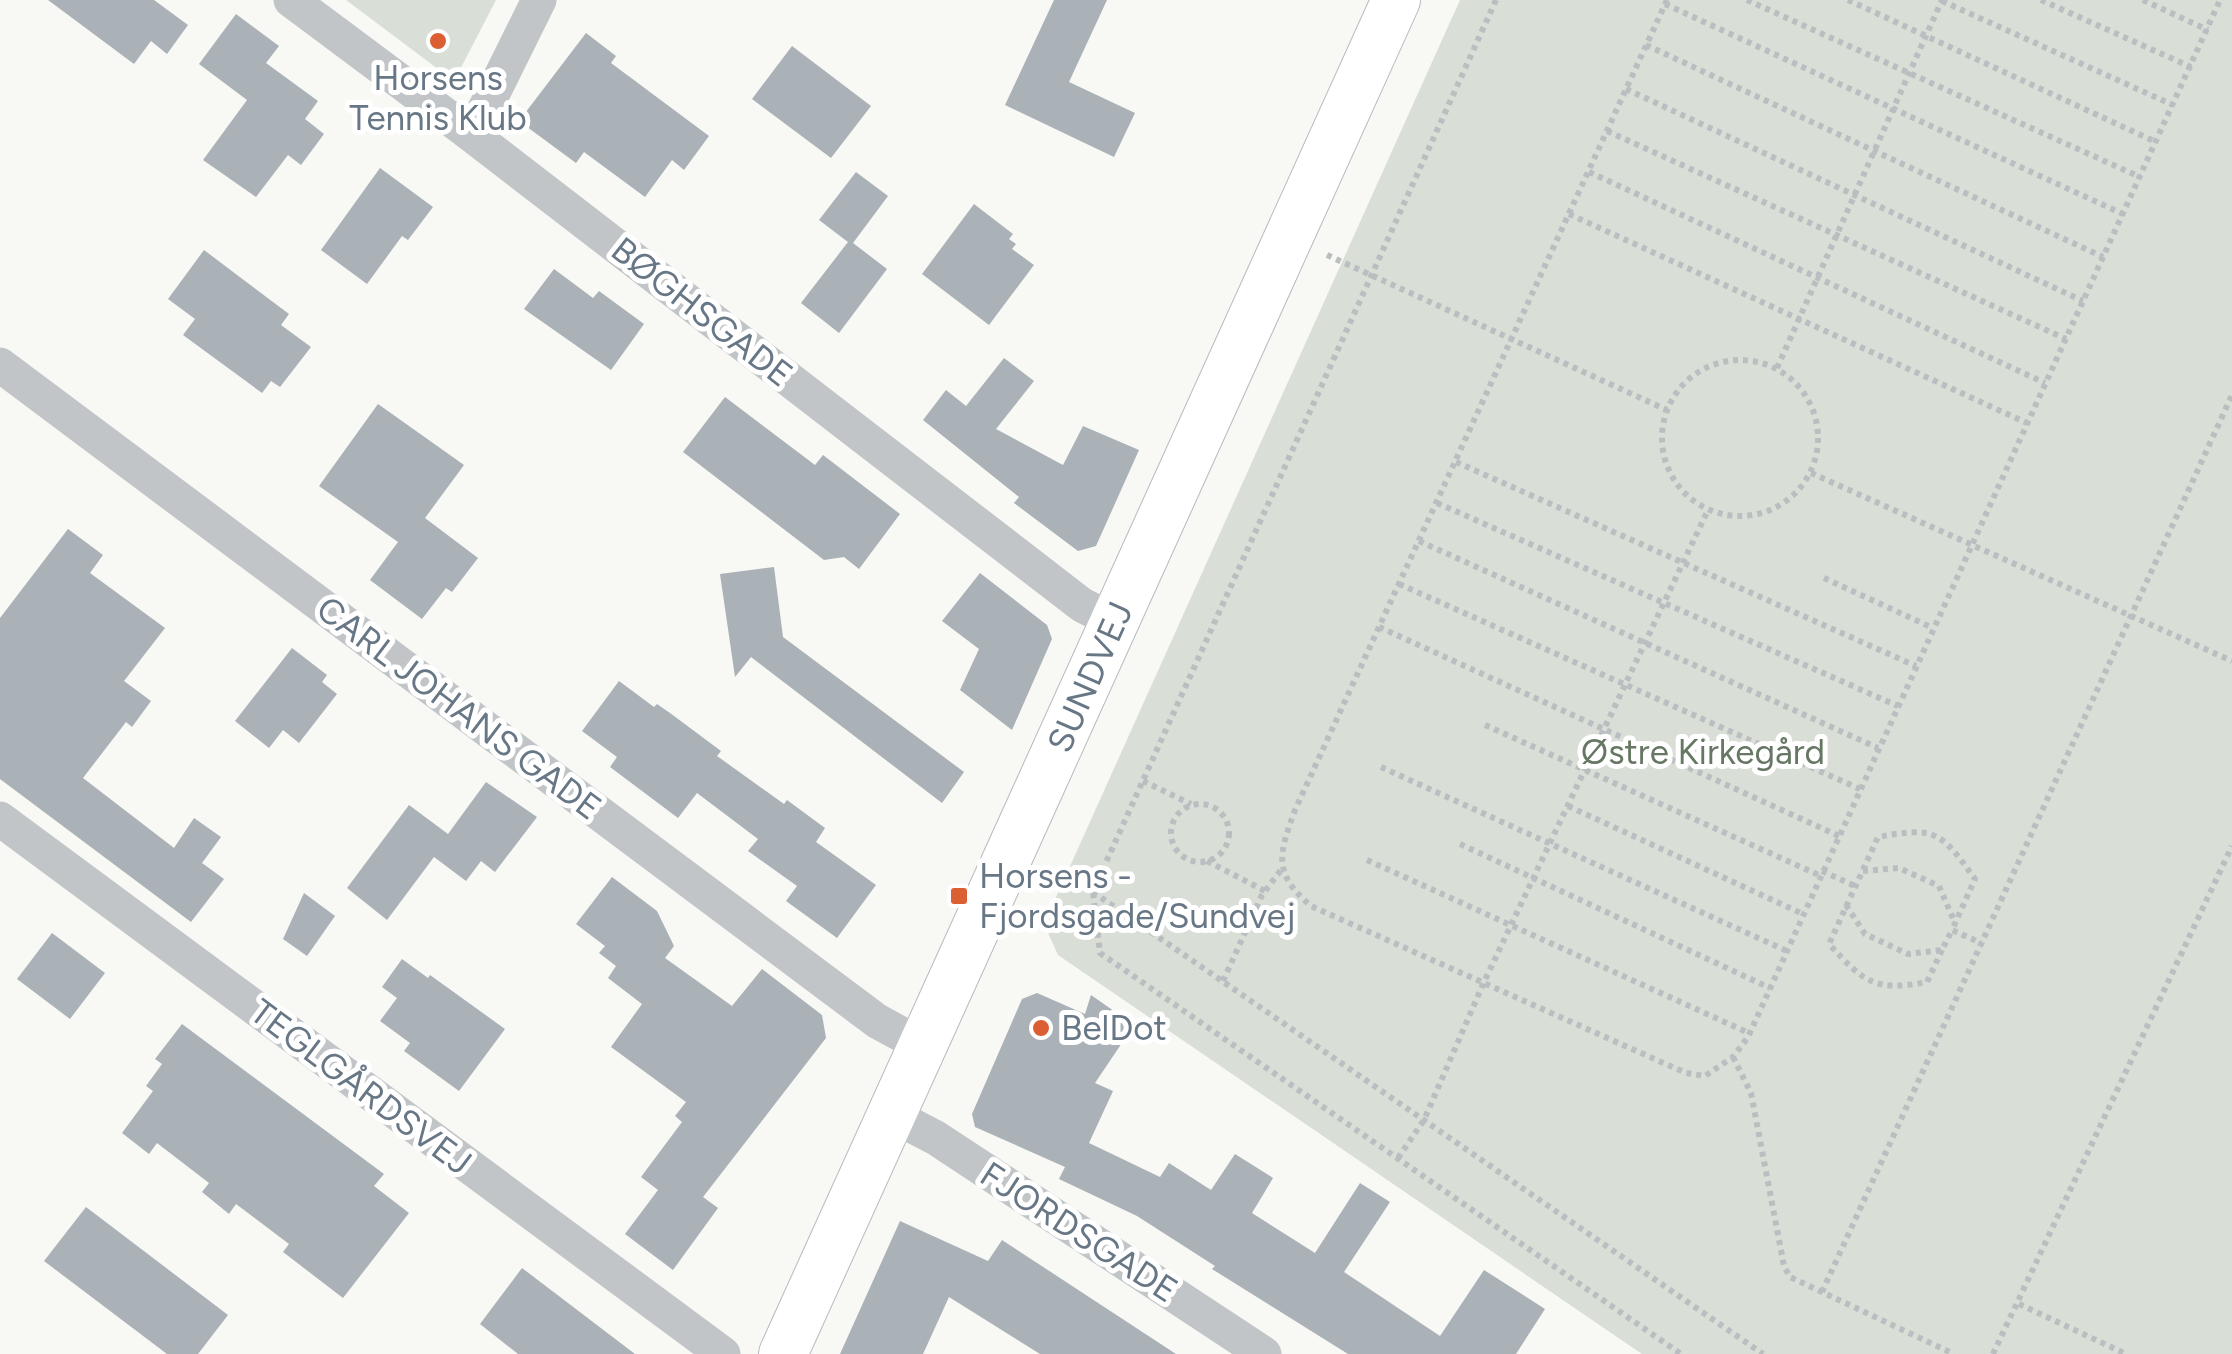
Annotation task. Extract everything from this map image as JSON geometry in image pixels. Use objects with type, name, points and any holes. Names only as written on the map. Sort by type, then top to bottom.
[{"type":"street","name":"BØGHSGADE","points":[[291,0],[1082,605],[1114,622]]},
{"type":"street","points":[[468,132],[484,111],[539,0]]},
{"type":"street","name":"SUNDVEJ","points":[[783,1354],[1396,0]]},
{"type":"street","name":"CARL JOHANS GADE","points":[[0,365],[862,1009],[923,1046]]},
{"type":"street","name":"TEGLGÅRDSVEJ","points":[[0,819],[723,1354]]},
{"type":"street","name":"FJORDSGADE","points":[[892,1115],[936,1138],[1264,1354]]},
{"type":"path","points":[[1496,0],[1092,892],[1100,953],[1681,1354]]},
{"type":"path","points":[[1747,0],[2140,177]]},
{"type":"path","points":[[1848,0],[2156,142]]},
{"type":"path","points":[[1776,368],[1941,0],[2173,105]]},
{"type":"path","points":[[2041,0],[2191,67]]},
{"type":"path","points":[[2144,0],[2208,30]]},
{"type":"path","points":[[2123,214],[1666,2],[1295,810],[1284,839],[1282,869],[1289,888],[1310,906],[1686,1073],[1705,1076],[1734,1057],[1770,988],[2208,30],[2220,0]]},
{"type":"path","points":[[1646,46],[2103,257]]},
{"type":"path","points":[[1626,89],[2082,301]]},
{"type":"path","points":[[1607,131],[2066,339]]},
{"type":"path","points":[[1588,172],[2046,383]]},
{"type":"path","points":[[1569,214],[2027,422]]},
{"type":"path","points":[[1290,237],[1666,410]]},
{"type":"path","points":[[1745,359],[1776,368],[1801,387],[1815,413],[1819,443],[1811,473],[1793,496],[1767,512],[1738,517],[1708,510],[1684,493],[1668,468],[1661,440],[1666,410],[1684,382],[1712,364],[1745,359]]},
{"type":"path","points":[[1822,1292],[2232,395]]},
{"type":"path","points":[[1456,462],[1916,666]]},
{"type":"path","points":[[1811,473],[2232,662]]},
{"type":"path","points":[[1437,503],[1898,706]]},
{"type":"path","points":[[1398,1158],[1424,1120],[1484,982],[1708,510]]},
{"type":"path","points":[[1419,542],[1878,748]]},
{"type":"path","points":[[1824,578],[1933,628]]},
{"type":"path","points":[[1399,584],[1860,789]]},
{"type":"path","points":[[1379,627],[1839,836]]},
{"type":"path","points":[[1485,725],[1855,886]]},
{"type":"path","points":[[1381,767],[1786,951]]},
{"type":"path","points":[[1143,782],[1192,805]]},
{"type":"path","points":[[1207,861],[1226,845],[1226,819],[1206,804],[1192,805],[1172,821],[1170,834],[1182,856],[1207,861],[1264,891]]},
{"type":"path","points":[[1567,806],[1803,914]]},
{"type":"path","points":[[1918,829],[1950,844],[1975,879],[1927,982],[1891,988],[1856,974],[1828,944],[1855,886],[1878,837],[1918,829]]},
{"type":"path","points":[[1460,844],[1770,988]]},
{"type":"path","points":[[1993,1354],[2232,846]]},
{"type":"path","points":[[1367,860],[1749,1033]]},
{"type":"path","points":[[1862,871],[1899,868],[1939,886],[1953,926],[1981,943]]},
{"type":"path","points":[[1223,982],[1264,891],[1282,869]]},
{"type":"path","points":[[1092,892],[1763,1354]]},
{"type":"path","points":[[1846,905],[1864,934],[1908,954],[1942,950]]},
{"type":"path","points":[[1734,1057],[1750,1094],[1784,1266],[1790,1278],[1954,1354]]},
{"type":"path","points":[[2018,1304],[2126,1354]]},
{"type":"green space","name":"Horsens Tennis Klub","points":[[346,0],[496,0],[454,81]]},
{"type":"green space","name":"Østre Kirkegård","points":[[1460,0],[2232,0],[2232,1354],[1642,1354],[1058,955],[1044,924]]},
{"type":"building","points":[[48,0],[154,0],[188,25],[167,54],[151,41],[134,64]]},
{"type":"building","points":[[1054,0],[1107,0],[1069,82],[1135,113],[1114,157],[1005,105]]},
{"type":"building","points":[[236,14],[279,46],[266,63],[318,101],[305,119],[324,134],[301,165],[288,155],[256,197],[203,160],[247,100],[199,64]]},
{"type":"building","points":[[586,33],[616,56],[611,63],[709,136],[684,170],[672,160],[645,197],[584,152],[576,163],[519,121]]},
{"type":"building","points":[[792,46],[871,106],[831,158],[752,99]]},
{"type":"building","points":[[380,168],[433,207],[408,240],[402,236],[367,284],[321,250]]},
{"type":"building","points":[[856,172],[888,196],[853,243],[887,269],[839,333],[801,303],[848,242],[819,220]]},
{"type":"building","points":[[974,204],[1013,234],[1009,239],[1016,244],[1012,249],[1034,265],[989,325],[922,274]]},
{"type":"building","points":[[204,250],[289,314],[281,325],[311,347],[280,387],[271,381],[262,393],[183,335],[195,319],[168,299]]},
{"type":"building","points":[[554,269],[593,298],[599,291],[644,324],[611,370],[524,309]]},
{"type":"building","points":[[1004,358],[1034,381],[996,429],[1063,465],[1083,426],[1139,450],[1096,546],[1078,551],[1014,503],[1019,497],[923,420],[946,390],[966,406]]},
{"type":"building","points":[[725,397],[815,465],[823,455],[900,514],[859,569],[844,557],[824,560],[683,452]]},
{"type":"building","points":[[378,404],[464,465],[425,518],[478,558],[452,592],[446,588],[422,619],[370,580],[398,542],[319,486]]},
{"type":"building","points":[[68,529],[103,555],[90,573],[165,628],[124,681],[151,701],[132,727],[126,722],[83,778],[174,848],[194,818],[221,837],[202,863],[224,879],[191,922],[0,779],[0,618]]},
{"type":"building","points":[[774,567],[783,637],[964,772],[942,803],[751,657],[735,677],[720,574]]},
{"type":"building","points":[[980,573],[1047,625],[1052,639],[1012,730],[960,690],[979,649],[942,621]]},
{"type":"building","points":[[292,648],[327,675],[322,682],[337,694],[299,743],[283,730],[269,748],[235,721]]},
{"type":"building","points":[[619,681],[721,751],[717,756],[784,804],[787,800],[825,828],[816,842],[876,885],[837,938],[786,901],[797,886],[748,851],[758,839],[697,793],[678,818],[610,767],[617,757],[582,731]]},
{"type":"building","points":[[486,782],[537,817],[495,872],[481,861],[466,881],[434,857],[387,920],[347,888],[409,805],[448,834]]},
{"type":"building","points":[[612,877],[657,911],[674,946],[665,958],[732,1006],[762,969],[822,1015],[826,1038],[703,1197],[718,1208],[673,1270],[625,1234],[658,1190],[641,1177],[682,1122],[675,1116],[686,1102],[611,1047],[642,1004],[608,978],[616,966],[599,953],[605,946],[576,924]]},
{"type":"building","points":[[304,893],[335,916],[307,956],[283,939]]},
{"type":"building","points":[[52,933],[105,973],[70,1019],[17,979]]},
{"type":"building","points":[[402,959],[505,1029],[459,1091],[404,1051],[410,1043],[380,1021],[397,998],[382,987]]},
{"type":"building","points":[[1037,993],[1085,1014],[1091,995],[1134,1025],[1095,1083],[1113,1091],[1089,1143],[1160,1177],[1169,1163],[1211,1190],[1235,1154],[1273,1178],[1252,1213],[1315,1253],[1360,1183],[1390,1202],[1344,1272],[1440,1336],[1484,1270],[1545,1309],[1516,1354],[1348,1354],[1212,1269],[1215,1266],[1137,1216],[1059,1179],[1065,1167],[975,1127],[972,1114],[1022,999]]},
{"type":"building","points":[[182,1024],[384,1174],[374,1186],[409,1213],[343,1298],[283,1252],[289,1244],[236,1204],[229,1214],[202,1192],[209,1183],[157,1143],[149,1154],[122,1133],[153,1091],[146,1086],[162,1064],[155,1059]]},
{"type":"building","points":[[86,1207],[228,1315],[198,1354],[167,1354],[44,1261]]},
{"type":"building","points":[[900,1221],[988,1261],[1002,1240],[1176,1354],[1040,1354],[949,1297],[923,1354],[840,1354]]},
{"type":"building","points":[[522,1268],[635,1354],[518,1354],[480,1324]]},
{"type":"place","name":"Horsens Tennis Klub","points":[[438,41]]},
{"type":"place","name":"Horsens - Fjordsgade/Sundvej","points":[[959,896]]},
{"type":"place","name":"BelDot","points":[[1041,1028]]}]
